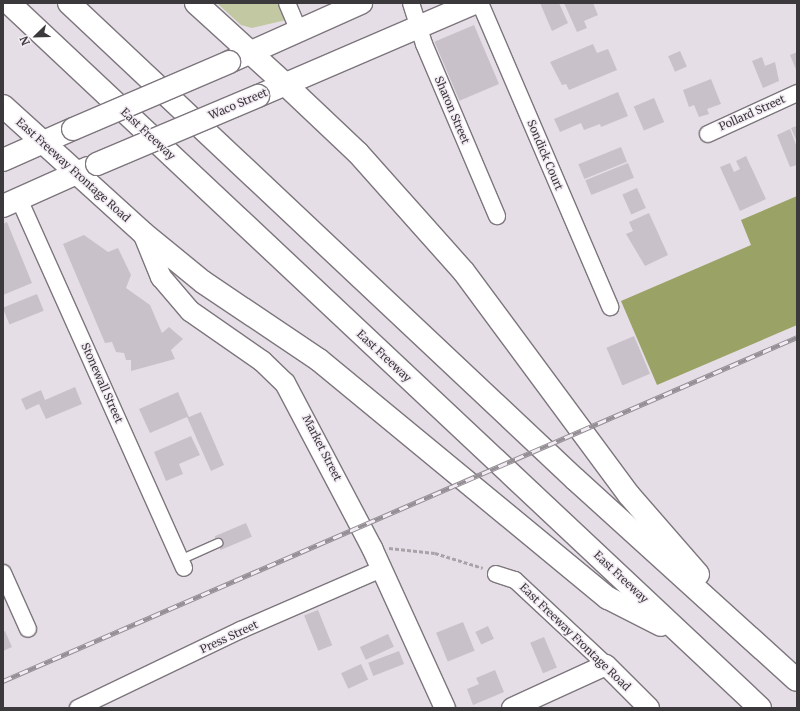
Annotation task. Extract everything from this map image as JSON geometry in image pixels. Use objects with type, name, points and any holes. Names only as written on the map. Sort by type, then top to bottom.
[{"type":"main road","name":"East Freeway","points":[[9,3],[760,708]]},
{"type":"main road","points":[[69,3],[575,479],[797,680]]},
{"type":"main road","points":[[196,3],[358,153],[450,255],[509,330],[629,495],[766,651]]},
{"type":"main road","points":[[3,160],[250,53],[361,3]]},
{"type":"main road","name":"Waco Street","points":[[11,202],[474,3]]},
{"type":"main road","name":"East Freeway Frontage Road","points":[[3,106],[75,174],[143,233],[204,282],[319,360],[608,598],[686,639]]},
{"type":"street","points":[[287,3],[299,31]]},
{"type":"street","name":"Sharon Street","points":[[411,3],[496,216]]},
{"type":"street","name":"Sondick Court","points":[[480,3],[610,307]]},
{"type":"street","name":"Pollard Street","points":[[708,134],[797,93]]},
{"type":"street","name":"Stonewall Street","points":[[11,202],[182,564]]},
{"type":"street","name":"Market Street","points":[[143,233],[161,277],[190,311],[262,361],[285,382],[372,548],[380,569],[445,708]]},
{"type":"street","name":"Press Street","points":[[78,708],[241,630],[380,569]]},
{"type":"street","points":[[3,573],[28,629]]},
{"type":"street","name":"East Freeway Frontage Road","points":[[496,574],[515,580],[606,665],[649,708]]},
{"type":"street","points":[[512,708],[606,665]]},
{"type":"lane","points":[[182,564],[218,543]]},
{"type":"path","points":[[372,548],[435,553],[496,574]]},
{"type":"green space","points":[[217,3],[278,3],[286,20],[252,28],[241,25]]},
{"type":"green space","points":[[797,196],[797,325],[657,385],[621,301],[751,245],[741,220]]},
{"type":"building","points":[[540,3],[559,3],[568,23],[552,31]]},
{"type":"building","points":[[564,3],[593,3],[598,15],[584,21],[587,28],[577,32]]},
{"type":"building","points":[[474,25],[499,84],[459,101],[434,42]]},
{"type":"building","points":[[593,44],[597,53],[608,49],[617,70],[569,90],[566,84],[562,85],[550,62]]},
{"type":"building","points":[[680,51],[687,67],[675,72],[668,56]]},
{"type":"building","points":[[797,52],[797,72],[790,55]]},
{"type":"building","points":[[762,57],[765,66],[775,62],[779,81],[763,88],[752,61]]},
{"type":"building","points":[[711,79],[721,104],[707,109],[709,114],[699,117],[694,105],[689,107],[683,90]]},
{"type":"building","points":[[618,92],[628,116],[601,127],[600,124],[584,130],[581,123],[560,132],[554,119]]},
{"type":"building","points":[[654,98],[664,122],[644,131],[634,107]]},
{"type":"building","points":[[797,126],[797,142],[791,128]]},
{"type":"building","points":[[790,129],[797,147],[797,165],[790,167],[777,135]]},
{"type":"building","points":[[621,147],[627,162],[584,179],[578,164]]},
{"type":"building","points":[[746,156],[766,199],[740,211],[720,167],[730,163],[734,172],[740,169],[736,161]]},
{"type":"building","points":[[628,163],[634,178],[591,195],[585,180]]},
{"type":"building","points":[[637,188],[646,208],[631,215],[622,195]]},
{"type":"building","points":[[649,213],[668,255],[645,266],[626,234],[633,231],[629,222]]},
{"type":"building","points":[[7,222],[32,283],[3,295],[3,224]]},
{"type":"building","points":[[84,235],[108,252],[118,248],[131,275],[126,288],[150,305],[162,333],[169,327],[183,339],[171,350],[175,359],[131,371],[131,360],[126,360],[124,353],[116,352],[112,342],[105,343],[63,244]]},
{"type":"building","points":[[37,294],[44,311],[9,325],[3,308]]},
{"type":"building","points":[[634,336],[650,374],[622,385],[606,348]]},
{"type":"building","points":[[75,387],[82,404],[46,419],[39,404],[26,410],[21,399],[41,390],[45,400]]},
{"type":"building","points":[[178,392],[189,417],[201,412],[224,465],[211,471],[187,417],[150,433],[139,409]]},
{"type":"building","points":[[191,436],[200,455],[179,464],[183,474],[166,481],[154,452]]},
{"type":"building","points":[[246,523],[252,537],[221,550],[215,536]]},
{"type":"building","points":[[318,610],[332,645],[318,651],[304,616]]},
{"type":"building","points":[[463,622],[475,651],[448,662],[436,633]]},
{"type":"building","points":[[488,626],[494,639],[481,645],[475,632]]},
{"type":"building","points":[[5,631],[12,647],[3,651],[3,632]]},
{"type":"building","points":[[388,634],[394,647],[366,660],[360,647]]},
{"type":"building","points":[[544,637],[557,667],[543,673],[530,643]]},
{"type":"building","points":[[399,651],[404,664],[373,676],[368,663]]},
{"type":"building","points":[[361,664],[368,679],[348,689],[341,673]]},
{"type":"building","points":[[495,670],[504,692],[473,705],[467,689],[479,684],[476,678]]},
{"type":"railway","points":[[3,681],[797,337]]}]
